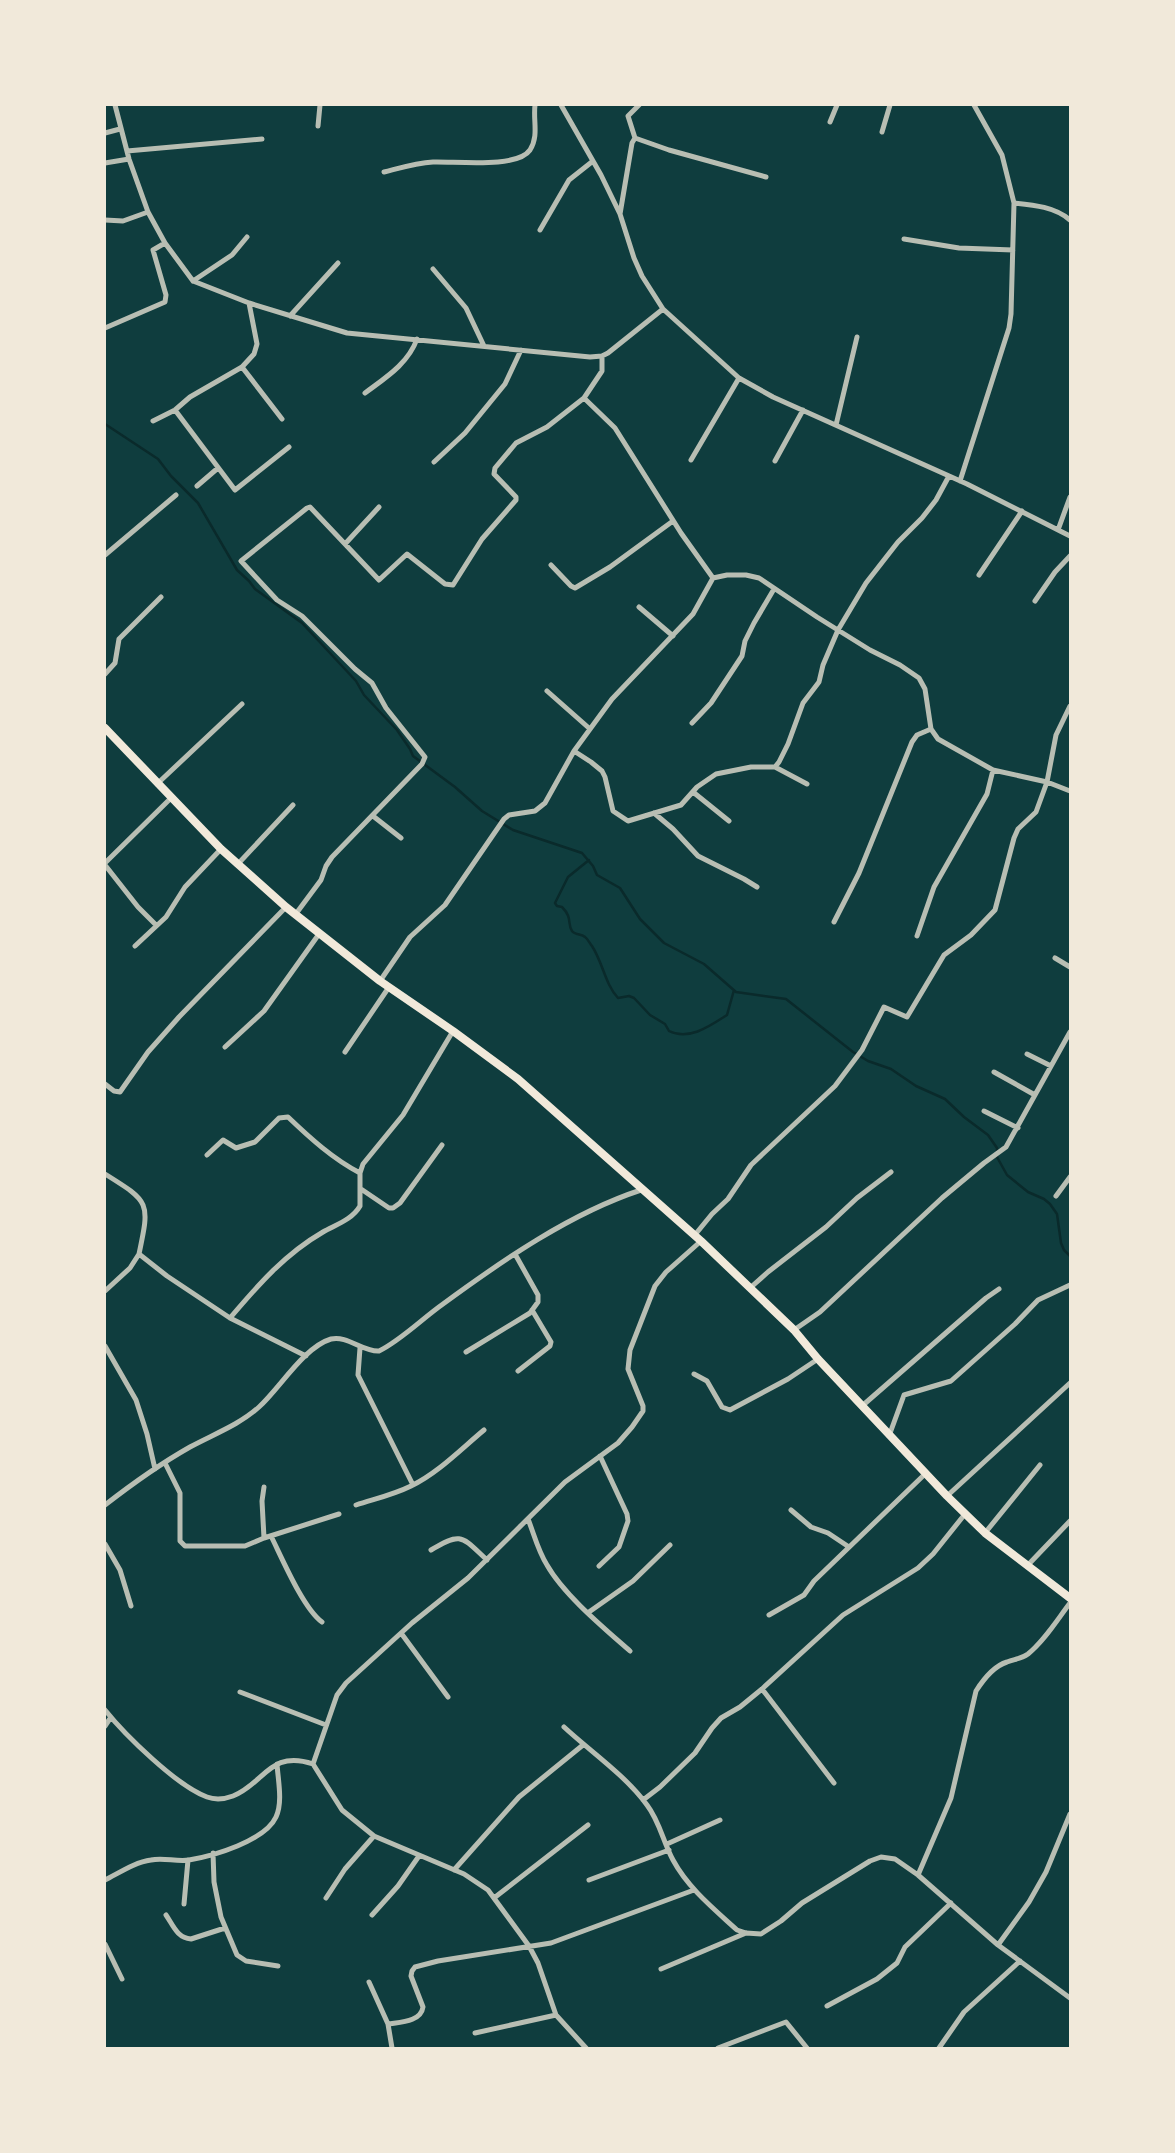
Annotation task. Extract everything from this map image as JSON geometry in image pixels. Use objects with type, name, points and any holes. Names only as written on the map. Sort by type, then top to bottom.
[{"type":"main road","points":[[105,728],[221,849],[286,907],[380,981],[453,1031],[518,1079],[697,1239],[794,1330],[889,1436],[965,1514],[985,1533],[1070,1598]]},
{"type":"street","points":[[115,105],[129,159],[148,212],[165,243],[193,282],[249,303],[347,334],[417,339],[581,356],[602,356],[626,340],[663,309]]},
{"type":"street","points":[[318,126],[320,105]]},
{"type":"street","points":[[384,172],[431,162],[480,163],[522,157],[528,153],[535,137],[535,105]]},
{"type":"street","points":[[560,105],[593,161],[620,214],[634,258],[642,276],[663,309],[739,378],[773,397],[960,481],[1070,536]]},
{"type":"street","points":[[620,214],[632,143],[635,138],[628,116],[639,105]]},
{"type":"street","points":[[830,122],[837,105]]},
{"type":"street","points":[[882,132],[890,105]]},
{"type":"street","points":[[960,481],[1011,314],[1014,203],[1002,155],[974,105]]},
{"type":"street","points":[[105,133],[120,129]]},
{"type":"street","points":[[635,138],[669,150],[766,178]]},
{"type":"street","points":[[127,151],[262,139]]},
{"type":"street","points":[[105,163],[129,159]]},
{"type":"street","points":[[540,230],[562,189],[574,175],[593,161]]},
{"type":"street","points":[[1014,203],[1041,206],[1068,219],[1070,211]]},
{"type":"street","points":[[105,220],[123,221],[148,212]]},
{"type":"street","points":[[193,282],[232,254],[247,238]]},
{"type":"street","points":[[904,239],[959,248],[1012,250]]},
{"type":"street","points":[[105,328],[165,302],[166,295],[153,250],[165,243]]},
{"type":"street","points":[[290,316],[338,263]]},
{"type":"street","points":[[433,269],[466,308],[484,346]]},
{"type":"street","points":[[153,420],[174,410],[190,397],[242,367],[254,354],[257,347],[249,303]]},
{"type":"street","points":[[836,425],[858,337]]},
{"type":"street","points":[[365,393],[393,372],[413,352],[417,339]]},
{"type":"street","points":[[434,462],[465,433],[505,384],[521,350]]},
{"type":"street","points":[[295,914],[321,880],[326,866],[332,857],[422,764],[425,754],[386,708],[372,683],[302,616],[277,600],[241,561],[310,507],[379,580],[407,554],[445,584],[453,585],[482,539],[516,500],[516,496],[494,474],[495,468],[516,443],[547,427],[584,398],[602,371],[602,356]]},
{"type":"street","points":[[242,367],[282,420]]},
{"type":"street","points":[[691,460],[739,378]]},
{"type":"street","points":[[584,398],[615,428],[673,521],[712,578]]},
{"type":"street","points":[[174,410],[236,490],[289,447]]},
{"type":"street","points":[[775,461],[803,410]]},
{"type":"street","points":[[197,486],[218,468]]},
{"type":"street","points":[[774,768],[780,762],[788,744],[803,702],[819,682],[823,665],[838,630],[872,575],[898,542],[922,518],[936,500],[949,476]]},
{"type":"street","points":[[105,554],[176,495]]},
{"type":"street","points":[[1058,530],[1070,497]]},
{"type":"street","points":[[345,544],[379,507]]},
{"type":"street","points":[[979,575],[1022,512]]},
{"type":"street","points":[[551,565],[570,586],[575,588],[610,567],[673,521]]},
{"type":"street","points":[[1035,601],[1054,572],[1070,556]]},
{"type":"street","points":[[712,578],[746,575],[759,578],[838,630],[919,678],[925,689],[931,730],[938,739],[993,770],[1047,782],[1070,790]]},
{"type":"street","points":[[380,981],[410,937],[445,905],[504,819],[510,815],[535,811],[545,803],[574,752],[612,700],[693,614],[712,578]]},
{"type":"street","points":[[692,723],[711,703],[736,664],[754,623],[774,589]]},
{"type":"street","points":[[105,674],[115,664],[119,638],[160,597]]},
{"type":"street","points":[[639,607],[674,636]]},
{"type":"street","points":[[547,691],[590,730]]},
{"type":"street","points":[[157,784],[242,704]]},
{"type":"street","points":[[313,1764],[340,1689],[401,1633],[450,1594],[487,1560],[565,1482],[618,1443],[632,1427],[643,1411],[643,1406],[631,1379],[628,1359],[655,1286],[697,1239],[712,1214],[728,1199],[751,1165],[828,1094],[862,1050],[884,1007],[907,1017],[944,954],[971,935],[995,910],[1016,833],[1036,812],[1047,782],[1056,735],[1070,706]]},
{"type":"street","points":[[834,922],[859,873],[912,742],[917,735],[931,730]]},
{"type":"street","points":[[574,752],[602,771],[613,812],[631,821],[682,805],[701,783],[716,774],[751,768],[774,768],[807,784]]},
{"type":"street","points":[[917,936],[934,887],[987,794],[993,770]]},
{"type":"street","points":[[693,792],[729,821]]},
{"type":"street","points":[[156,925],[138,907],[105,864],[171,798]]},
{"type":"street","points":[[237,864],[293,805]]},
{"type":"street","points":[[654,813],[674,829],[698,856],[757,887]]},
{"type":"street","points":[[373,816],[401,838]]},
{"type":"street","points":[[135,946],[166,917],[185,887],[221,849]]},
{"type":"street","points":[[105,1084],[114,1091],[120,1092],[148,1052],[179,1017],[286,907]]},
{"type":"street","points":[[226,1047],[264,1011],[319,934]]},
{"type":"street","points":[[1055,958],[1070,967]]},
{"type":"street","points":[[345,1052],[389,987]]},
{"type":"street","points":[[230,1318],[266,1276],[283,1261],[301,1246],[354,1214],[360,1206],[360,1172],[364,1162],[403,1115],[453,1031]]},
{"type":"street","points":[[794,1330],[820,1312],[942,1198],[1006,1148],[1070,1032]]},
{"type":"street","points":[[1027,1054],[1051,1066]]},
{"type":"street","points":[[994,1072],[1035,1095]]},
{"type":"street","points":[[984,1111],[1018,1128]]},
{"type":"street","points":[[207,1155],[223,1140],[236,1148],[255,1142],[278,1118],[284,1116],[288,1117],[317,1144],[348,1166],[360,1172]]},
{"type":"street","points":[[361,1189],[389,1208],[393,1208],[400,1203],[442,1145]]},
{"type":"street","points":[[750,1288],[826,1227],[857,1198],[891,1172]]},
{"type":"street","points":[[105,1174],[140,1198],[144,1210],[145,1223],[138,1254],[130,1268],[105,1291]]},
{"type":"street","points":[[1056,1196],[1070,1177]]},
{"type":"street","points":[[105,1505],[136,1480],[252,1413],[306,1356],[330,1340],[344,1341],[370,1352],[379,1351],[514,1254],[594,1208],[641,1190]]},
{"type":"street","points":[[138,1254],[230,1318],[306,1356]]},
{"type":"street","points":[[466,1352],[532,1310],[538,1302],[538,1295],[514,1254]]},
{"type":"street","points":[[889,1436],[904,1395],[951,1381],[1015,1324],[1038,1300],[1070,1285]]},
{"type":"street","points":[[862,1406],[986,1298],[999,1289]]},
{"type":"street","points":[[518,1371],[550,1346],[551,1342],[532,1310]]},
{"type":"street","points":[[105,1346],[136,1400],[147,1434],[155,1469]]},
{"type":"street","points":[[360,1348],[358,1375],[413,1485]]},
{"type":"street","points":[[694,1374],[704,1378],[722,1407],[730,1410],[788,1379],[818,1359]]},
{"type":"street","points":[[947,1496],[1070,1383]]},
{"type":"street","points":[[356,1505],[398,1492],[413,1485],[437,1469],[484,1430]]},
{"type":"street","points":[[599,1566],[619,1547],[628,1521],[600,1456]]},
{"type":"street","points":[[165,1463],[180,1493],[182,1502],[179,1520],[182,1544],[185,1546],[245,1546],[339,1514]]},
{"type":"street","points":[[985,1533],[1040,1465]]},
{"type":"street","points":[[769,1615],[804,1595],[814,1580],[925,1474]]},
{"type":"street","points":[[264,1487],[268,1537],[315,1617],[322,1622]]},
{"type":"street","points":[[791,1510],[811,1526],[849,1547]]},
{"type":"street","points":[[644,1800],[695,1753],[717,1722],[740,1707],[762,1689],[843,1615],[918,1568],[933,1554],[965,1514]]},
{"type":"street","points":[[528,1518],[542,1555],[550,1570],[630,1652]]},
{"type":"street","points":[[1027,1566],[1070,1520]]},
{"type":"street","points":[[431,1550],[450,1539],[459,1538],[464,1539],[487,1560]]},
{"type":"street","points":[[105,1544],[120,1570],[131,1606]]},
{"type":"street","points":[[589,1612],[633,1581],[670,1544]]},
{"type":"street","points":[[918,1875],[953,1792],[976,1691],[980,1684],[997,1668],[1009,1661],[1021,1659],[1034,1648],[1070,1603]]},
{"type":"street","points":[[401,1633],[448,1697]]},
{"type":"street","points":[[762,1689],[834,1783]]},
{"type":"street","points":[[240,1692],[326,1725]]},
{"type":"street","points":[[105,1710],[158,1763],[191,1789],[208,1797],[222,1799],[232,1797],[277,1764],[298,1760],[313,1764],[342,1810],[354,1822],[374,1836],[478,1882],[494,1898],[529,1946],[538,1963],[556,2015],[586,2048]]},
{"type":"street","points":[[105,1726],[111,1717]]},
{"type":"street","points":[[564,1727],[634,1788],[657,1820],[673,1860],[694,1890],[737,1930],[761,1934],[781,1921],[802,1903],[875,1858],[895,1859],[918,1875],[998,1944],[1070,1998]]},
{"type":"street","points":[[454,1870],[519,1797],[583,1745]]},
{"type":"street","points":[[105,1880],[151,1860],[188,1860],[214,1853],[249,1840],[265,1830],[276,1818],[279,1806],[277,1764]]},
{"type":"street","points":[[998,1944],[1029,1902],[1046,1872],[1070,1814]]},
{"type":"street","points":[[589,1880],[668,1847],[720,1820]]},
{"type":"street","points":[[494,1898],[588,1825]]},
{"type":"street","points":[[326,1898],[345,1869],[374,1836]]},
{"type":"street","points":[[214,1853],[214,1882],[225,1928],[240,1959],[278,1966]]},
{"type":"street","points":[[372,1915],[398,1886],[419,1856]]},
{"type":"street","points":[[184,1904],[188,1860]]},
{"type":"street","points":[[388,2024],[420,2016],[423,2007],[411,1976],[412,1970],[415,1967],[424,1963],[551,1943],[569,1938],[694,1890]]},
{"type":"street","points":[[827,2006],[877,1979],[897,1963],[905,1947],[951,1903]]},
{"type":"street","points":[[166,1915],[181,1937],[186,1939],[225,1928]]},
{"type":"street","points":[[661,1969],[746,1933]]},
{"type":"street","points":[[105,1944],[122,1979]]},
{"type":"street","points":[[939,2048],[964,2012],[1020,1961]]},
{"type":"street","points":[[369,1982],[388,2024],[392,2048]]},
{"type":"street","points":[[475,2033],[556,2015]]},
{"type":"street","points":[[718,2048],[786,2022],[807,2048]]},
{"type":"waterway","points":[[105,424],[158,459],[171,476],[198,503],[237,570],[255,589],[302,623],[356,681],[364,695],[397,730],[413,756],[455,787],[482,811],[513,830],[582,853],[593,866],[597,875],[620,888],[640,919],[664,943],[704,964],[736,992],[786,999],[853,1052],[868,1061],[891,1069],[916,1086],[945,1099],[964,1117],[988,1135],[997,1148],[997,1157],[1007,1175],[1028,1192],[1044,1199],[1050,1204],[1057,1214],[1061,1243],[1064,1250],[1070,1256]]},
{"type":"waterway","points":[[589,860],[568,877],[555,903],[565,911],[572,931],[585,937],[592,946],[610,986],[618,998],[629,996],[634,998],[650,1015],[665,1024],[669,1031],[684,1034],[699,1031],[727,1015],[734,990]]}]
